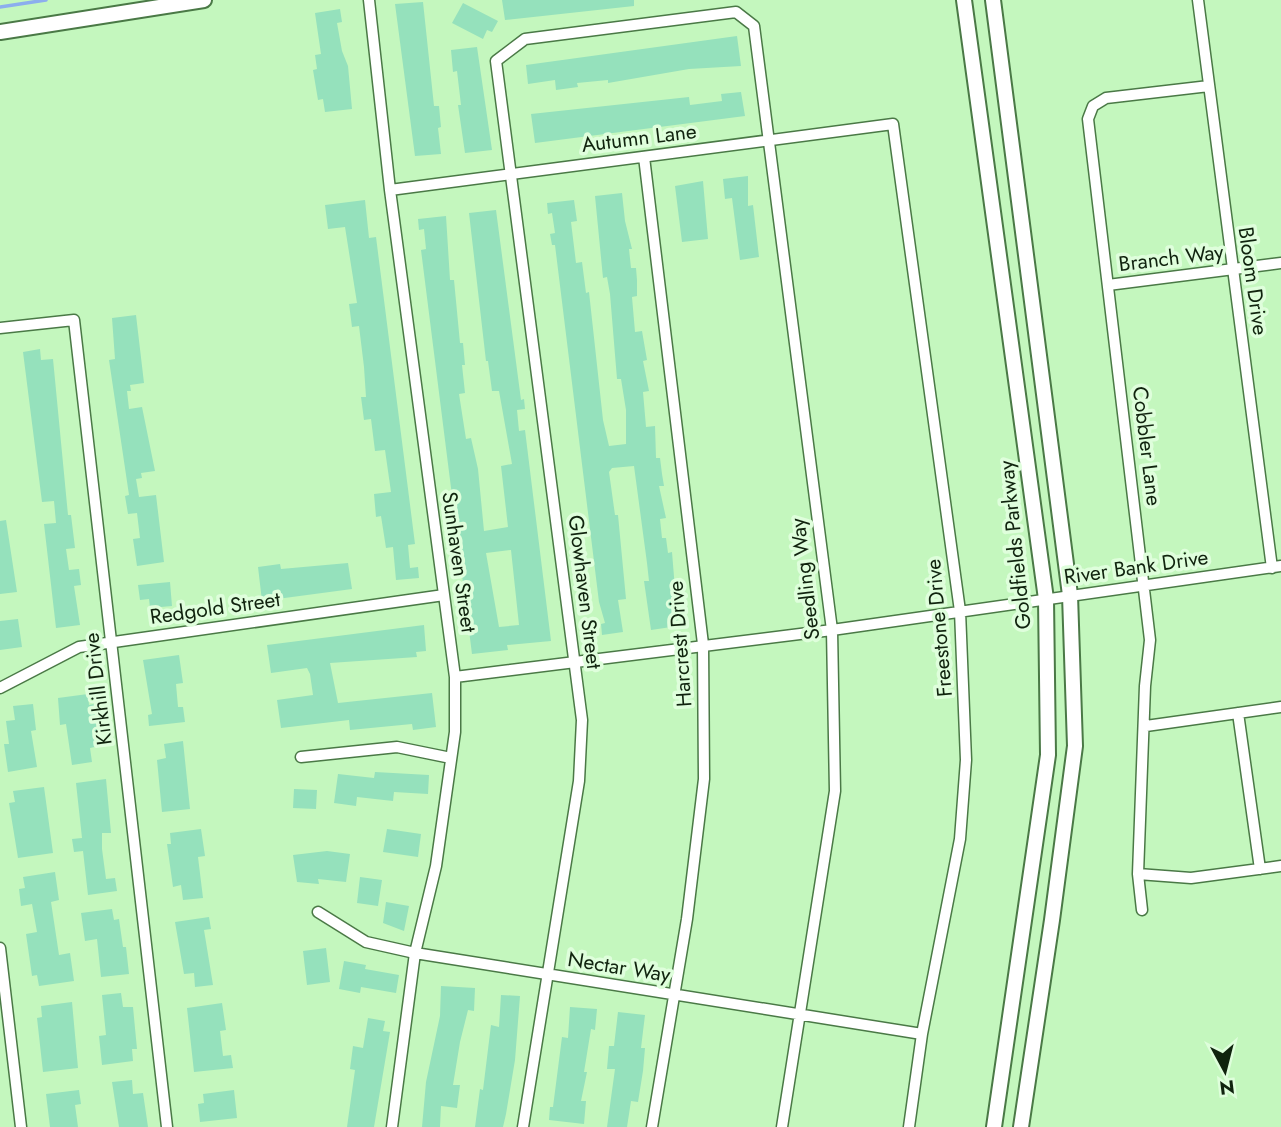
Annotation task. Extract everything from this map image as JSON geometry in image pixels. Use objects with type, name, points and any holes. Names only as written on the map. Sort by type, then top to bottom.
[{"type":"main road","points":[[0,32],[204,0]]},
{"type":"main road","name":"Goldfields Parkway","points":[[964,0],[1046,598],[1048,755],[993,1127]]},
{"type":"main road","points":[[993,0],[1070,595],[1075,746],[1021,1127]]},
{"type":"street","name":"Sunhaven Street","points":[[369,0],[390,190],[455,677],[452,758],[436,866],[415,953],[392,1127]]},
{"type":"street","name":"Bloom Drive","points":[[1198,0],[1232,269],[1277,567]]},
{"type":"street","name":"Seedling Way","points":[[496,61],[525,39],[736,12],[754,26],[832,630],[835,791],[782,1127]]},
{"type":"street","name":"Glowhaven Street","points":[[496,61],[582,720],[579,781],[523,1127]]},
{"type":"street","name":"Cobbler Lane","points":[[1142,910],[1138,874],[1146,726],[1144,686],[1150,640],[1088,119],[1093,106],[1106,98],[1209,86]]},
{"type":"street","name":"Autumn Lane","points":[[390,190],[893,124]]},
{"type":"street","name":"Freestone Drive","points":[[893,124],[960,611],[966,760],[960,839],[922,1034],[909,1127]]},
{"type":"street","name":"Harcrest Drive","points":[[644,157],[703,644],[704,779],[687,919],[652,1127]]},
{"type":"street","name":"Branch Way","points":[[1108,285],[1281,263]]},
{"type":"street","name":"Kirkhill Drive","points":[[0,328],[74,320],[167,1127]]},
{"type":"street","name":"River Bank Drive","points":[[455,677],[832,630],[1277,567]]},
{"type":"street","name":"Redgold Street","points":[[0,688],[79,647],[444,595]]},
{"type":"street","points":[[1146,726],[1281,707]]},
{"type":"street","points":[[1238,713],[1260,869]]},
{"type":"street","points":[[302,757],[328,752],[397,747],[452,758]]},
{"type":"street","points":[[1138,874],[1191,878],[1281,866]]},
{"type":"street","name":"Nectar Way","points":[[318,912],[366,942],[415,953],[922,1034]]},
{"type":"street","points":[[0,948],[21,1127]]},
{"type":"building","points":[[502,0],[634,0],[634,6],[505,20]]},
{"type":"building","points":[[423,2],[434,106],[439,106],[441,154],[415,156],[395,4]]},
{"type":"building","points":[[463,3],[498,21],[492,32],[487,30],[483,39],[452,23]]},
{"type":"building","points":[[340,9],[342,22],[337,23],[348,66],[352,109],[325,112],[323,99],[318,100],[313,70],[317,69],[315,55],[321,54],[315,13]]},
{"type":"building","points":[[737,36],[741,66],[689,69],[608,83],[608,80],[577,83],[578,87],[556,90],[555,80],[528,84],[526,65]]},
{"type":"building","points":[[477,47],[492,150],[465,153],[458,105],[461,105],[457,71],[453,72],[451,50]]},
{"type":"building","points":[[741,92],[745,116],[535,143],[531,114],[689,97],[690,105],[722,101],[721,94]]},
{"type":"building","points":[[748,176],[748,206],[753,205],[759,257],[740,260],[732,198],[725,199],[723,179]]},
{"type":"building","points":[[703,181],[708,239],[682,242],[675,186]]},
{"type":"building","points":[[622,193],[632,249],[629,249],[631,268],[636,268],[637,296],[632,297],[635,332],[642,331],[647,360],[643,361],[649,391],[643,392],[646,427],[655,426],[656,458],[660,458],[664,486],[659,486],[666,518],[660,519],[662,538],[666,538],[668,553],[672,552],[678,626],[651,630],[644,581],[649,581],[634,466],[612,468],[609,472],[615,515],[618,515],[626,599],[618,600],[623,632],[602,635],[601,624],[605,623],[599,602],[555,245],[552,245],[550,234],[555,233],[552,213],[548,214],[547,203],[574,200],[577,221],[571,222],[576,263],[582,262],[586,293],[589,292],[603,420],[609,446],[626,444],[626,410],[621,379],[617,379],[610,294],[607,277],[603,278],[595,196]]},
{"type":"building","points":[[365,200],[369,238],[376,237],[415,544],[408,545],[410,568],[418,567],[419,578],[396,580],[393,547],[386,548],[381,516],[376,517],[374,494],[391,492],[385,450],[375,451],[371,419],[364,420],[361,397],[366,397],[364,367],[359,326],[352,327],[349,304],[357,303],[345,227],[328,229],[325,205]]},
{"type":"building","points":[[496,210],[521,400],[524,399],[525,409],[517,410],[519,431],[525,430],[551,641],[507,645],[508,650],[472,654],[421,250],[426,249],[424,229],[419,230],[418,219],[446,216],[450,280],[454,280],[460,343],[463,343],[465,365],[462,365],[465,393],[459,394],[466,439],[471,438],[478,469],[484,531],[508,527],[501,466],[512,464],[499,391],[492,391],[486,361],[469,213]],"holes":[[[511,550],[519,625],[499,627],[486,553]]]},
{"type":"building","points":[[136,315],[144,383],[130,385],[131,391],[127,391],[129,409],[142,407],[155,471],[141,473],[142,478],[136,479],[139,497],[156,495],[164,562],[137,566],[133,539],[140,538],[137,513],[128,514],[125,496],[129,495],[109,360],[115,359],[112,318]]},
{"type":"building","points":[[40,349],[41,360],[53,359],[68,515],[71,515],[75,548],[66,549],[69,570],[79,569],[81,585],[74,586],[80,625],[56,628],[44,524],[56,523],[54,501],[42,502],[23,352]]},
{"type":"building","points":[[6,520],[17,592],[0,594],[0,521]]},
{"type":"building","points":[[348,563],[352,589],[262,601],[258,567],[280,564],[281,569]]},
{"type":"building","points":[[170,582],[172,606],[150,608],[149,599],[140,600],[138,585]]},
{"type":"building","points":[[18,619],[22,647],[0,650],[0,621]]},
{"type":"building","points":[[424,625],[426,651],[416,652],[417,657],[330,663],[338,703],[432,693],[436,727],[413,730],[412,724],[350,730],[349,720],[281,728],[277,700],[313,695],[310,674],[307,668],[271,673],[267,645]]},
{"type":"building","points":[[179,655],[183,683],[176,684],[178,707],[183,707],[185,722],[149,726],[148,715],[152,714],[143,660]]},
{"type":"building","points":[[88,694],[89,705],[94,704],[99,746],[90,748],[92,762],[72,765],[66,724],[60,725],[58,698]]},
{"type":"building","points":[[33,704],[36,730],[31,731],[37,767],[8,772],[4,744],[9,744],[6,721],[15,720],[13,706]]},
{"type":"building","points":[[183,741],[190,809],[162,812],[157,760],[166,758],[164,744]]},
{"type":"building","points":[[375,772],[429,775],[428,794],[394,792],[393,801],[357,797],[356,806],[334,803],[338,774],[374,778]]},
{"type":"building","points":[[106,779],[111,833],[102,833],[102,849],[106,879],[115,878],[117,891],[88,895],[83,851],[74,852],[72,839],[82,838],[76,783]]},
{"type":"building","points":[[44,787],[53,853],[18,858],[9,803],[15,802],[13,791]]},
{"type":"building","points":[[294,789],[317,790],[316,809],[293,808]]},
{"type":"building","points":[[201,829],[205,856],[198,857],[203,898],[183,900],[181,885],[173,887],[167,844],[171,844],[170,833]]},
{"type":"building","points":[[387,829],[421,834],[418,857],[383,852]]},
{"type":"building","points":[[327,851],[350,854],[346,882],[318,879],[319,884],[297,882],[293,855]]},
{"type":"building","points":[[55,872],[59,900],[51,902],[59,955],[70,953],[74,981],[39,986],[37,975],[32,976],[26,934],[37,932],[32,904],[21,906],[19,889],[25,888],[23,877]]},
{"type":"building","points":[[360,877],[382,880],[378,906],[357,903]]},
{"type":"building","points":[[386,902],[409,906],[404,931],[383,923]]},
{"type":"building","points":[[112,909],[114,920],[119,919],[129,974],[101,977],[97,939],[85,941],[81,913]]},
{"type":"building","points":[[209,917],[211,929],[204,930],[213,985],[195,987],[194,973],[184,974],[175,922]]},
{"type":"building","points":[[326,948],[330,982],[307,985],[303,951]]},
{"type":"building","points":[[344,961],[366,965],[365,969],[399,975],[396,993],[361,987],[360,993],[339,989]]},
{"type":"building","points":[[441,986],[475,988],[474,1011],[468,1010],[460,1042],[453,1085],[460,1085],[457,1108],[441,1106],[440,1127],[422,1127],[426,1082],[440,1016]]},
{"type":"building","points":[[121,993],[123,1007],[133,1007],[137,1049],[132,1049],[133,1061],[102,1065],[99,1036],[106,1035],[102,995]]},
{"type":"building","points":[[501,995],[520,996],[515,1060],[506,1114],[503,1127],[475,1127],[480,1089],[483,1090],[491,1025],[499,1027]]},
{"type":"building","points":[[72,1002],[78,1068],[43,1072],[37,1018],[42,1017],[41,1006]]},
{"type":"building","points":[[222,1003],[226,1030],[220,1031],[223,1056],[231,1055],[233,1068],[194,1072],[187,1008]]},
{"type":"building","points":[[570,1007],[597,1009],[595,1030],[591,1029],[584,1072],[587,1072],[581,1101],[586,1101],[584,1124],[549,1120],[562,1037],[568,1038]]},
{"type":"building","points":[[618,1012],[645,1015],[641,1048],[645,1048],[643,1071],[638,1102],[631,1101],[627,1127],[607,1127],[615,1069],[607,1069],[609,1046],[614,1046]]},
{"type":"building","points":[[368,1018],[385,1021],[383,1031],[390,1032],[374,1127],[347,1127],[355,1070],[350,1069],[353,1046],[363,1048]]},
{"type":"building","points":[[132,1080],[133,1094],[143,1093],[148,1127],[119,1127],[112,1082]]},
{"type":"building","points":[[79,1090],[81,1104],[75,1105],[78,1127],[50,1127],[46,1094]]},
{"type":"building","points":[[234,1090],[237,1118],[200,1122],[198,1104],[204,1103],[203,1094]]},
{"type":"waterway","points":[[0,7],[46,0]]}]
